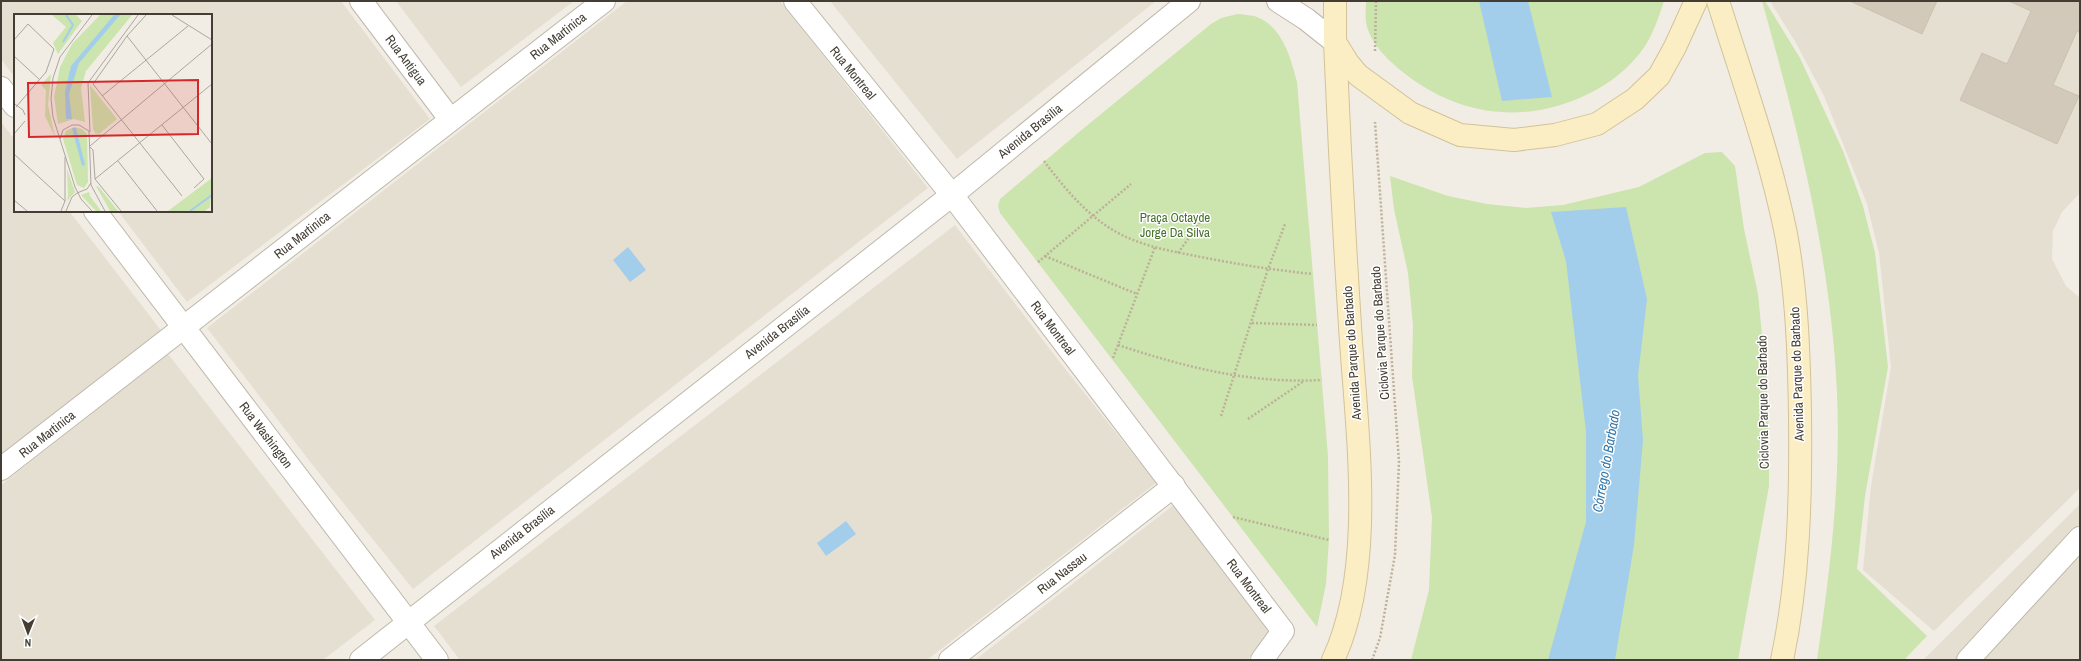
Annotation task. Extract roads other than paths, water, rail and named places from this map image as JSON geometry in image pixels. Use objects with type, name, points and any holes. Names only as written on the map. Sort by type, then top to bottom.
[{"type":"main road","name":"Avenida Parque do Barbado","points":[[1334,660],[1340,644],[1356,582],[1361,501],[1338,133],[1335,1]]},
{"type":"main road","points":[[1335,42],[1348,63],[1358,75],[1410,114],[1460,135],[1514,140],[1555,135],[1597,124],[1635,99],[1659,76],[1678,42],[1696,1]]},
{"type":"main road","name":"Avenida Parque do Barbado","points":[[1718,1],[1764,147],[1784,227],[1798,327],[1800,467],[1797,551],[1787,635],[1782,660]]},
{"type":"street","name":"Rua Antigua","points":[[361,1],[450,119]]},
{"type":"street","name":"Rua Martinica","points":[[1,469],[184,328],[450,119],[604,1]]},
{"type":"street","name":"Rua Montreal","points":[[795,1],[952,195],[1283,631],[1262,660]]},
{"type":"street","name":"Avenida Brasília","points":[[361,660],[952,195],[1189,1]]},
{"type":"street","points":[[1278,1],[1306,18],[1335,42]]},
{"type":"street","points":[[1,88],[14,105]]},
{"type":"street","name":"Rua Washington","points":[[96,212],[437,660]]},
{"type":"street","name":"Rua Nassau","points":[[950,660],[1174,486]]},
{"type":"street","points":[[1968,660],[2080,538]]},
{"type":"water","points":[[1479,1],[1528,1],[1552,97],[1502,101]]},
{"type":"water","name":"Córrego do Barbado","points":[[1626,207],[1647,299],[1638,376],[1643,440],[1634,545],[1615,660],[1548,660],[1586,522],[1586,432],[1566,261],[1551,212]]},
{"type":"water","points":[[628,247],[646,270],[630,282],[613,260]]},
{"type":"water","points":[[846,521],[856,534],[826,556],[817,543]]},
{"type":"park label","name":"Praça Octayde Jorge Da Silva","points":[[1175,224]]}]
